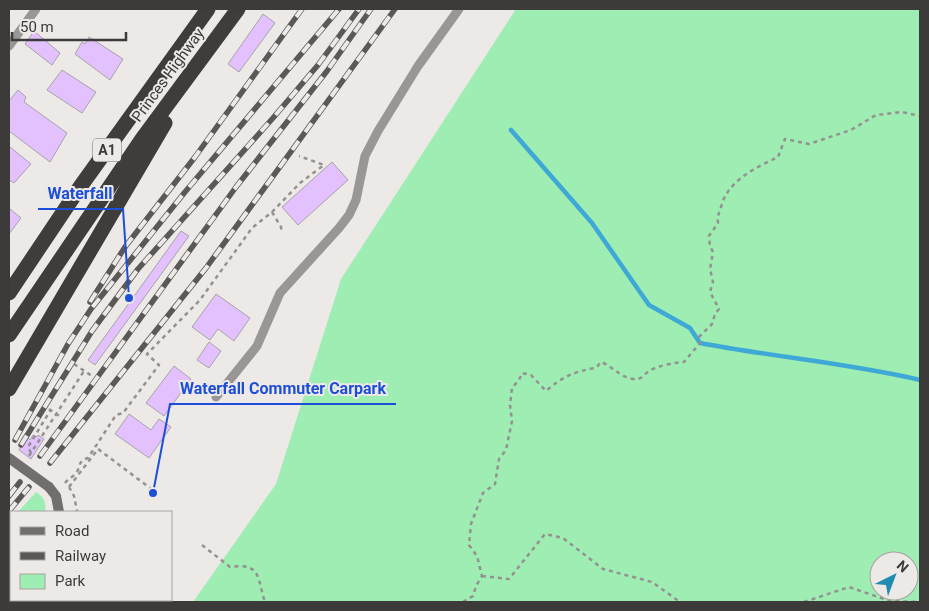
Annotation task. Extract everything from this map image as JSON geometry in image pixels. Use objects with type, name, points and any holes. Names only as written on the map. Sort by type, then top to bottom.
[{"type":"highway","name":"Princes Highway","points":[[9,293],[86,180],[208,9]]},
{"type":"highway","name":"Princes Highway","points":[[9,335],[142,139],[238,9]]},
{"type":"highway","points":[[9,389],[209,48]]},
{"type":"street","points":[[9,458],[49,487],[56,496],[60,511]]},
{"type":"lane","points":[[9,46],[36,9]]},
{"type":"lane","points":[[216,397],[257,346],[280,293],[349,215],[356,200],[365,156],[378,131],[418,66],[459,9]]},
{"type":"path","points":[[463,602],[472,596],[482,576],[477,556],[469,545],[471,524],[483,493],[496,484],[499,459],[506,450],[512,421],[510,405],[512,388],[522,374],[531,375],[546,391],[558,380],[580,370],[596,368],[601,362],[629,378],[638,379],[649,371],[677,362],[684,362],[700,343],[699,337],[712,324],[715,314],[719,309],[710,292],[714,282],[710,269],[713,252],[709,236],[718,223],[717,216],[723,197],[733,186],[755,168],[778,157],[785,139],[809,144],[851,130],[876,115],[902,112],[920,116]]},
{"type":"path","points":[[65,483],[78,471],[78,465],[82,460],[88,458],[116,415],[123,413],[159,365],[147,354],[200,300],[252,228],[272,212],[300,183],[324,165],[299,156]]},
{"type":"path","points":[[272,212],[281,227],[282,233]]},
{"type":"path","points":[[74,364],[92,376]]},
{"type":"path","points":[[62,418],[50,410],[28,447],[30,455],[84,371]]},
{"type":"path","points":[[69,487],[98,449],[150,488]]},
{"type":"path","points":[[61,480],[69,487],[74,496],[77,511]]},
{"type":"path","points":[[482,576],[509,579],[545,534],[563,538],[603,569],[652,582],[680,602]]},
{"type":"path","points":[[202,545],[230,566],[243,565],[253,569],[259,578],[265,602]]},
{"type":"path","points":[[804,602],[849,587],[890,601],[920,602]]},
{"type":"green space","points":[[516,9],[920,9],[920,602],[193,602],[276,484],[341,279]]},
{"type":"green space","points":[[36,492],[44,500],[45,511],[19,511]]},
{"type":"building","points":[[263,14],[275,23],[239,72],[228,64]]},
{"type":"building","points":[[34,31],[60,53],[52,65],[25,44]]},
{"type":"building","points":[[89,37],[123,59],[110,80],[75,54],[82,42],[85,44]]},
{"type":"building","points":[[62,70],[96,92],[82,113],[47,90]]},
{"type":"building","points":[[18,90],[26,97],[24,102],[67,133],[50,162],[9,131],[9,101]]},
{"type":"building","points":[[10,147],[31,164],[14,183],[9,180]]},
{"type":"building","points":[[332,162],[348,180],[298,225],[282,207]]},
{"type":"building","points":[[9,208],[21,218],[9,234]]},
{"type":"building","points":[[181,231],[189,236],[95,365],[88,360]]},
{"type":"building","points":[[216,294],[250,318],[234,341],[218,329],[210,340],[192,327]]},
{"type":"building","points":[[209,342],[221,351],[209,368],[197,360]]},
{"type":"building","points":[[174,366],[191,379],[164,416],[146,403]]},
{"type":"building","points":[[129,414],[151,430],[159,419],[171,427],[149,458],[115,434]]},
{"type":"building","points":[[33,435],[37,437],[38,435],[44,439],[31,459],[19,450],[27,437],[30,440]]},
{"type":"building","points":[[90,601],[132,601],[131,602]]},
{"type":"waterway","points":[[511,130],[592,223],[649,305],[690,328],[700,343],[866,369],[920,380]]},
{"type":"railway","points":[[90,302],[125,247],[195,157],[302,9]]},
{"type":"railway","points":[[15,440],[68,344],[91,309],[185,192],[339,9]]},
{"type":"railway","points":[[21,445],[92,331],[138,269],[273,118],[318,65],[359,9]]},
{"type":"railway","points":[[40,456],[236,187],[327,71],[371,9]]},
{"type":"railway","points":[[50,463],[206,268],[395,9]]},
{"type":"railway","points":[[9,496],[20,482]]},
{"type":"railway","points":[[9,511],[29,487]]},
{"type":"place","name":"Waterfall","points":[[129,298]]},
{"type":"place","name":"Waterfall Commuter Carpark","points":[[153,493]]}]
